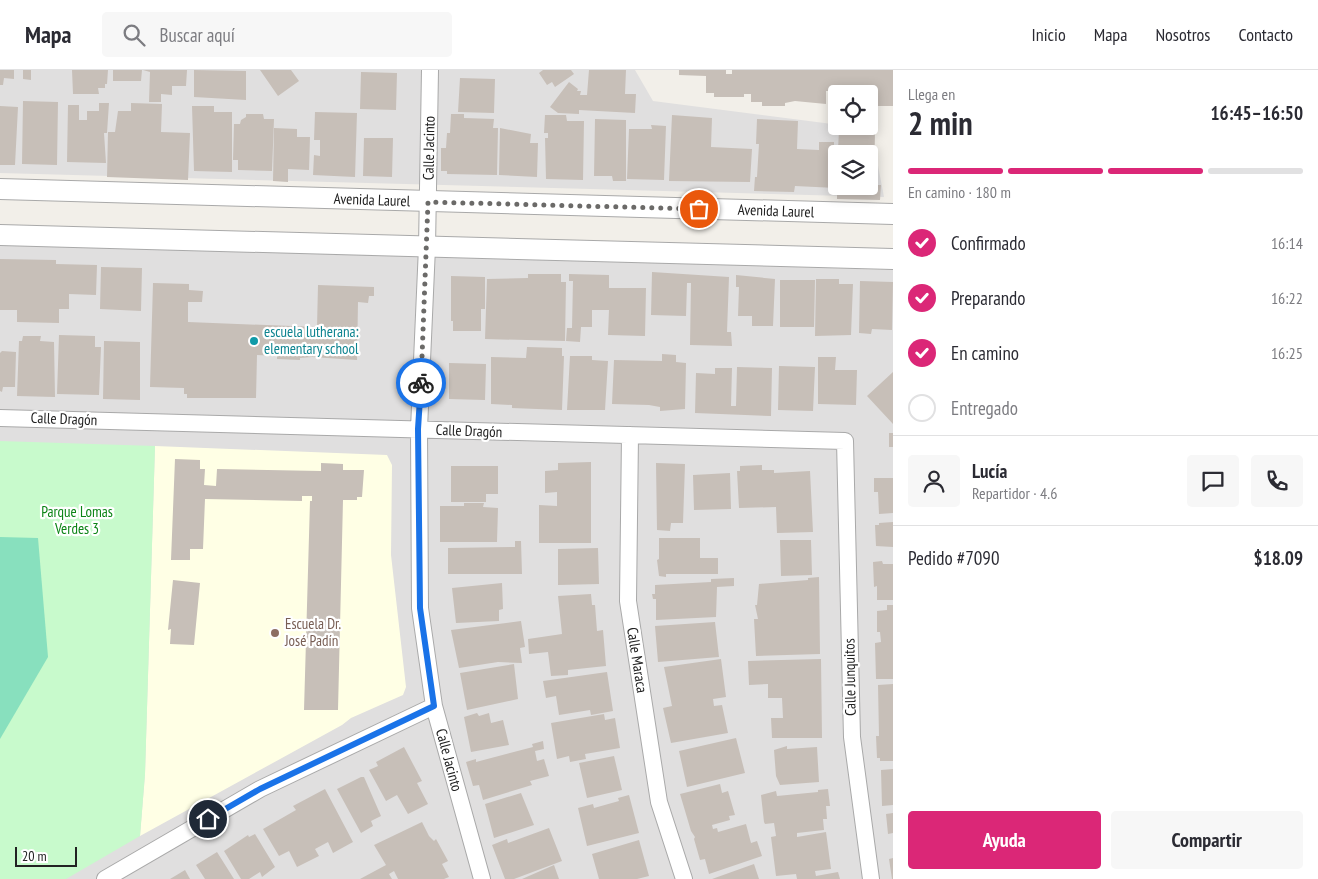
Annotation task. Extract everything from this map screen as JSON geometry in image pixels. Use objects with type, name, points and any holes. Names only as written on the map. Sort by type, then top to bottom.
[{"type":"street","name":"Calle Jacinto","points":[[430,70],[428,202],[418,429],[420,608],[434,706],[482,879]]},
{"type":"street","name":"Avenida Laurel","points":[[0,189],[893,214]]},
{"type":"street","points":[[0,236],[893,259]]},
{"type":"street","name":"Calle Dragón","points":[[0,418],[845,441],[846,474]]},
{"type":"street","name":"Calle Maraca","points":[[630,435],[628,601],[659,802],[684,879]]},
{"type":"street","name":"Calle Junquitos","points":[[846,474],[852,737],[871,879]]},
{"type":"street","points":[[104,879],[260,789],[434,706]]},
{"type":"shaded area","points":[[0,70],[635,70],[653,101],[828,123],[828,135],[872,135],[874,145],[828,145],[828,195],[878,195],[878,166],[884,197],[0,173]]},
{"type":"shaded area","points":[[0,243],[893,270],[893,879],[0,879]]},
{"type":"shaded area","name":"Escuela Dr. José Padín","points":[[155,446],[387,455],[392,465],[391,555],[406,687],[403,695],[351,718],[342,725],[140,836],[145,774]]},
{"type":"green space","name":"Parque Lomas Verdes 3","points":[[0,441],[155,446],[145,774],[140,836],[66,879],[0,879]]},
{"type":"green space","points":[[0,537],[38,538],[48,657],[0,739]]},
{"type":"building","points":[[0,70],[14,70],[14,79],[4,78],[3,85],[0,85]]},
{"type":"building","points":[[23,70],[31,70],[31,80],[23,79]]},
{"type":"building","points":[[72,70],[108,70],[107,84],[105,84],[105,88],[98,88],[99,94],[73,94]]},
{"type":"building","points":[[113,70],[142,70],[141,81],[113,81]]},
{"type":"building","points":[[143,70],[187,70],[186,86],[172,86],[172,95],[161,94],[161,102],[149,102],[150,72]]},
{"type":"building","points":[[194,70],[246,71],[246,100],[194,97]]},
{"type":"building","points":[[260,70],[291,70],[299,81],[278,96]]},
{"type":"building","points":[[543,70],[571,70],[574,74],[555,87],[552,82],[547,85],[539,73]]},
{"type":"building","points":[[589,70],[626,70],[625,94],[636,94],[635,113],[579,110],[579,114],[558,113],[550,107],[569,82],[578,89],[577,91],[581,91],[580,95],[587,95]]},
{"type":"building","points":[[679,70],[726,70],[726,74],[732,74],[732,70],[893,70],[893,106],[878,106],[878,85],[828,85],[826,104],[795,101],[785,103],[785,106],[762,106],[762,102],[751,102],[751,94],[744,94],[744,97],[714,97],[714,93],[706,93],[706,76],[679,75]]},
{"type":"building","points":[[361,72],[397,73],[396,110],[360,109]]},
{"type":"building","points":[[460,78],[495,79],[494,113],[458,112]]},
{"type":"building","points":[[23,101],[58,102],[57,165],[22,164]]},
{"type":"building","points":[[99,103],[109,103],[107,133],[104,133],[106,163],[67,162],[68,105],[79,105],[79,120],[87,120],[87,111],[99,111]]},
{"type":"building","points":[[131,103],[162,104],[161,132],[190,133],[188,180],[107,177],[108,132],[115,132],[118,111],[131,111]]},
{"type":"building","points":[[0,106],[18,107],[15,165],[0,165]]},
{"type":"building","points":[[192,106],[214,106],[214,112],[232,112],[232,172],[194,171]]},
{"type":"building","points":[[315,112],[357,113],[355,177],[313,175],[314,155],[320,156],[320,140],[314,140]]},
{"type":"building","points":[[246,114],[263,114],[264,119],[274,119],[272,171],[238,170],[238,160],[233,160],[234,124],[240,124],[241,120],[246,117]]},
{"type":"building","points":[[451,114],[464,114],[464,118],[494,119],[493,128],[498,128],[497,175],[447,174],[447,171],[441,171],[441,148],[446,148],[447,133],[450,133]]},
{"type":"building","points":[[545,115],[566,115],[567,121],[584,121],[583,180],[546,179],[545,138],[548,138],[548,133],[544,133]]},
{"type":"building","points":[[672,115],[712,118],[711,147],[752,149],[750,182],[669,181]]},
{"type":"building","points":[[595,119],[626,120],[626,181],[613,181],[612,176],[594,176]]},
{"type":"building","points":[[757,119],[798,121],[797,149],[819,150],[819,142],[834,142],[834,145],[828,145],[828,188],[795,186],[794,192],[754,191],[755,177],[757,177],[759,144],[756,144]]},
{"type":"building","points":[[651,125],[666,126],[664,180],[627,179],[629,129],[652,129]]},
{"type":"building","points":[[274,128],[297,129],[297,137],[310,137],[309,170],[288,169],[288,182],[273,181]]},
{"type":"building","points":[[500,128],[531,134],[530,143],[538,143],[537,177],[499,175]]},
{"type":"building","points":[[839,135],[875,135],[875,145],[838,145]]},
{"type":"building","points":[[364,138],[393,138],[392,177],[363,176]]},
{"type":"building","points":[[878,185],[881,185],[880,200],[837,199],[837,195],[878,195]]},
{"type":"building","points":[[0,259],[56,260],[56,264],[97,265],[96,295],[69,294],[69,309],[59,309],[59,323],[17,322],[17,310],[0,310]]},
{"type":"building","points":[[101,267],[142,268],[141,311],[100,309]]},
{"type":"building","points":[[652,272],[729,277],[727,332],[731,332],[732,346],[690,345],[691,283],[687,283],[686,316],[651,315]]},
{"type":"building","points":[[528,274],[561,274],[561,282],[566,282],[565,341],[485,339],[487,279],[528,278]]},
{"type":"building","points":[[569,274],[609,275],[609,288],[646,288],[645,336],[608,335],[609,310],[592,310],[592,327],[581,327],[580,342],[566,341],[567,328],[572,328],[573,281],[569,281]]},
{"type":"building","points":[[736,275],[775,279],[773,326],[752,326],[752,316],[738,316],[739,287],[736,287]]},
{"type":"building","points":[[451,276],[485,277],[485,309],[481,309],[481,331],[453,331],[453,321],[451,321]]},
{"type":"building","points":[[816,279],[839,279],[839,284],[853,284],[851,335],[815,336]]},
{"type":"building","points":[[780,280],[815,280],[814,327],[780,327]]},
{"type":"building","points":[[860,281],[893,282],[892,330],[872,329],[871,334],[859,333]]},
{"type":"building","name":"escuela lutherana: elementary school","points":[[153,283],[189,284],[189,290],[203,291],[202,302],[188,302],[188,322],[317,327],[318,285],[374,287],[374,296],[369,296],[368,303],[358,302],[357,360],[312,357],[300,358],[300,360],[277,359],[277,356],[257,355],[256,398],[187,398],[187,394],[184,394],[184,388],[150,387]]},
{"type":"building","points":[[59,335],[95,336],[95,347],[101,347],[99,395],[57,394]]},
{"type":"building","points":[[23,336],[41,336],[40,341],[54,342],[55,397],[17,396],[19,341],[22,341]]},
{"type":"building","points":[[104,341],[140,342],[140,400],[103,399]]},
{"type":"building","points":[[527,347],[562,348],[562,356],[564,356],[562,410],[512,408],[512,405],[491,404],[491,357],[526,358]]},
{"type":"building","points":[[2,351],[16,352],[15,387],[3,387],[2,392],[0,391],[0,353]]},
{"type":"building","points":[[662,354],[676,355],[676,362],[686,363],[685,409],[660,411],[660,407],[649,405],[612,404],[614,360],[662,361]]},
{"type":"building","points":[[570,356],[592,356],[592,360],[608,361],[605,410],[567,410]]},
{"type":"building","points":[[818,357],[836,357],[835,370],[857,370],[856,405],[818,404]]},
{"type":"building","points":[[449,363],[486,364],[485,400],[449,399]]},
{"type":"building","points":[[779,366],[815,367],[813,411],[778,410]]},
{"type":"building","points":[[737,367],[772,368],[771,416],[695,413],[696,373],[715,374],[715,368],[732,368],[731,406],[736,406]]},
{"type":"building","points":[[893,372],[893,424],[867,396]]},
{"type":"building","points":[[889,433],[893,433],[893,447],[889,447]]},
{"type":"building","points":[[175,459],[200,460],[200,469],[205,469],[204,485],[216,486],[217,469],[321,471],[321,463],[343,464],[343,470],[364,470],[362,497],[357,497],[357,500],[343,500],[338,710],[304,710],[310,501],[312,501],[312,496],[302,496],[302,501],[205,499],[203,549],[190,549],[190,560],[171,560]]},
{"type":"building","points":[[591,462],[591,543],[539,543],[539,505],[557,506],[557,492],[545,493],[545,471],[558,470],[558,463]]},
{"type":"building","points":[[656,463],[685,464],[683,523],[671,523],[670,531],[657,530]]},
{"type":"building","points":[[762,465],[762,470],[774,470],[774,473],[810,471],[813,532],[777,533],[776,507],[739,508],[737,471],[740,471],[740,466]]},
{"type":"building","points":[[451,466],[498,466],[498,494],[486,494],[486,502],[451,502]]},
{"type":"building","points":[[730,473],[731,509],[694,510],[693,475]]},
{"type":"building","points":[[874,478],[893,478],[893,513],[879,514],[878,492],[874,492]]},
{"type":"building","points":[[464,503],[484,503],[483,507],[498,508],[497,542],[440,542],[440,506],[464,506]]},
{"type":"building","points":[[893,522],[893,547],[876,546],[875,525]]},
{"type":"building","points":[[659,538],[700,538],[700,558],[718,558],[718,574],[666,574],[666,577],[659,576],[657,560],[659,559]]},
{"type":"building","points":[[780,540],[811,540],[812,575],[781,576]]},
{"type":"building","points":[[515,541],[521,541],[522,574],[448,574],[448,548],[515,547]]},
{"type":"building","points":[[598,548],[599,584],[558,585],[558,549]]},
{"type":"building","points":[[882,561],[883,564],[893,564],[893,600],[877,600],[877,586],[874,587],[873,562]]},
{"type":"building","points":[[819,577],[820,654],[756,656],[754,619],[758,619],[755,605],[757,605],[759,584],[808,580],[808,578]]},
{"type":"building","points":[[734,578],[734,586],[717,587],[716,617],[656,620],[656,599],[653,599],[652,594],[655,594],[655,585],[711,582],[711,579]]},
{"type":"building","points":[[173,580],[200,583],[194,645],[170,644],[171,629],[168,630]]},
{"type":"building","points":[[502,583],[503,609],[499,610],[499,621],[456,623],[452,588]]},
{"type":"building","points":[[591,594],[592,605],[595,605],[597,631],[603,630],[606,666],[568,670],[568,675],[551,676],[548,652],[529,654],[528,639],[562,634],[558,596]]},
{"type":"building","points":[[887,605],[893,605],[893,679],[876,679],[875,643],[881,642],[880,632],[877,632],[877,611],[887,610]]},
{"type":"building","points":[[521,621],[525,647],[520,648],[522,663],[498,662],[459,668],[451,630]]},
{"type":"building","points":[[715,622],[719,657],[658,662],[655,626]]},
{"type":"building","points":[[721,659],[726,697],[713,699],[714,706],[722,705],[728,733],[671,743],[663,708],[672,706],[664,667]]},
{"type":"building","points":[[821,659],[822,738],[772,738],[771,718],[783,718],[782,698],[768,698],[768,684],[749,685],[748,661]]},
{"type":"building","points":[[514,664],[518,699],[467,710],[460,673]]},
{"type":"building","points":[[607,672],[613,711],[591,715],[590,710],[559,715],[556,696],[546,698],[543,681]]},
{"type":"building","points":[[893,684],[893,761],[880,761],[880,758],[877,758],[876,736],[879,736],[878,685]]},
{"type":"building","points":[[477,713],[479,716],[489,713],[491,723],[503,720],[509,745],[471,752],[464,717]]},
{"type":"building","points":[[604,714],[605,720],[615,718],[620,748],[585,754],[586,759],[570,762],[569,756],[557,759],[551,723]]},
{"type":"building","points":[[736,738],[745,773],[687,787],[679,751]]},
{"type":"building","points":[[543,741],[544,749],[535,751],[537,761],[544,759],[549,776],[530,781],[532,785],[483,800],[479,785],[473,786],[466,762],[476,759],[476,762],[533,747],[532,744]]},
{"type":"building","points":[[787,746],[787,749],[817,747],[819,782],[780,785],[776,776],[774,750]]},
{"type":"building","points":[[404,747],[422,781],[417,783],[428,804],[408,814],[397,795],[386,801],[369,770],[378,766],[376,762]]},
{"type":"building","points":[[614,756],[622,790],[587,798],[579,763]]},
{"type":"building","points":[[893,769],[893,805],[882,806],[881,770]]},
{"type":"building","points":[[364,777],[381,816],[371,821],[373,826],[361,833],[337,789]]},
{"type":"building","points":[[720,784],[722,793],[728,791],[735,815],[729,816],[730,820],[712,825],[713,829],[717,828],[718,832],[746,824],[751,843],[757,841],[762,856],[709,874],[705,859],[700,860],[695,837],[691,831],[680,794]]},
{"type":"building","points":[[325,789],[353,842],[333,853],[328,842],[315,849],[319,856],[297,867],[289,851],[279,856],[263,829],[296,810],[293,806]]},
{"type":"building","points":[[828,789],[830,806],[826,806],[827,819],[823,819],[824,830],[797,833],[797,837],[826,832],[831,869],[815,871],[816,876],[838,872],[840,879],[797,879],[796,874],[776,876],[771,837],[776,836],[774,823],[765,824],[764,822],[761,795],[776,791],[777,796],[818,792],[818,790]]},
{"type":"building","points":[[521,793],[534,825],[494,838],[485,804]]},
{"type":"building","points":[[629,795],[639,833],[587,846],[578,808],[593,804],[594,808],[619,801],[618,798]]},
{"type":"building","points":[[893,813],[893,833],[888,834],[886,814]]},
{"type":"building","points":[[422,822],[429,836],[434,841],[436,839],[448,861],[442,864],[449,877],[444,879],[398,879],[394,871],[389,874],[392,879],[360,879],[386,865],[374,845]]},
{"type":"building","points":[[549,828],[562,861],[514,879],[505,879],[492,845],[507,839],[508,843]]},
{"type":"building","points":[[255,834],[275,867],[262,877],[260,872],[249,879],[241,879],[224,851],[248,835],[249,837]]},
{"type":"building","points":[[639,840],[649,876],[637,879],[599,879],[592,854]]},
{"type":"building","points":[[217,852],[234,879],[205,879],[196,865]]},
{"type":"building","points":[[893,858],[893,879],[892,879],[889,859]]},
{"type":"building","points":[[754,864],[759,879],[712,879]]},
{"type":"building","points":[[554,865],[559,879],[522,879]]},
{"type":"building","points":[[185,870],[190,879],[170,879]]},
{"type":"way so far","points":[[421,383],[428,202],[699,209]]},
{"type":"place","name":"escuela lutherana: elementary school","points":[[254,341]]},
{"type":"place","name":"Escuela Dr. José Padín","points":[[275,633]]},
{"type":"route","points":[[208,819],[260,789],[434,706],[420,608],[418,429],[421,383]]}]
